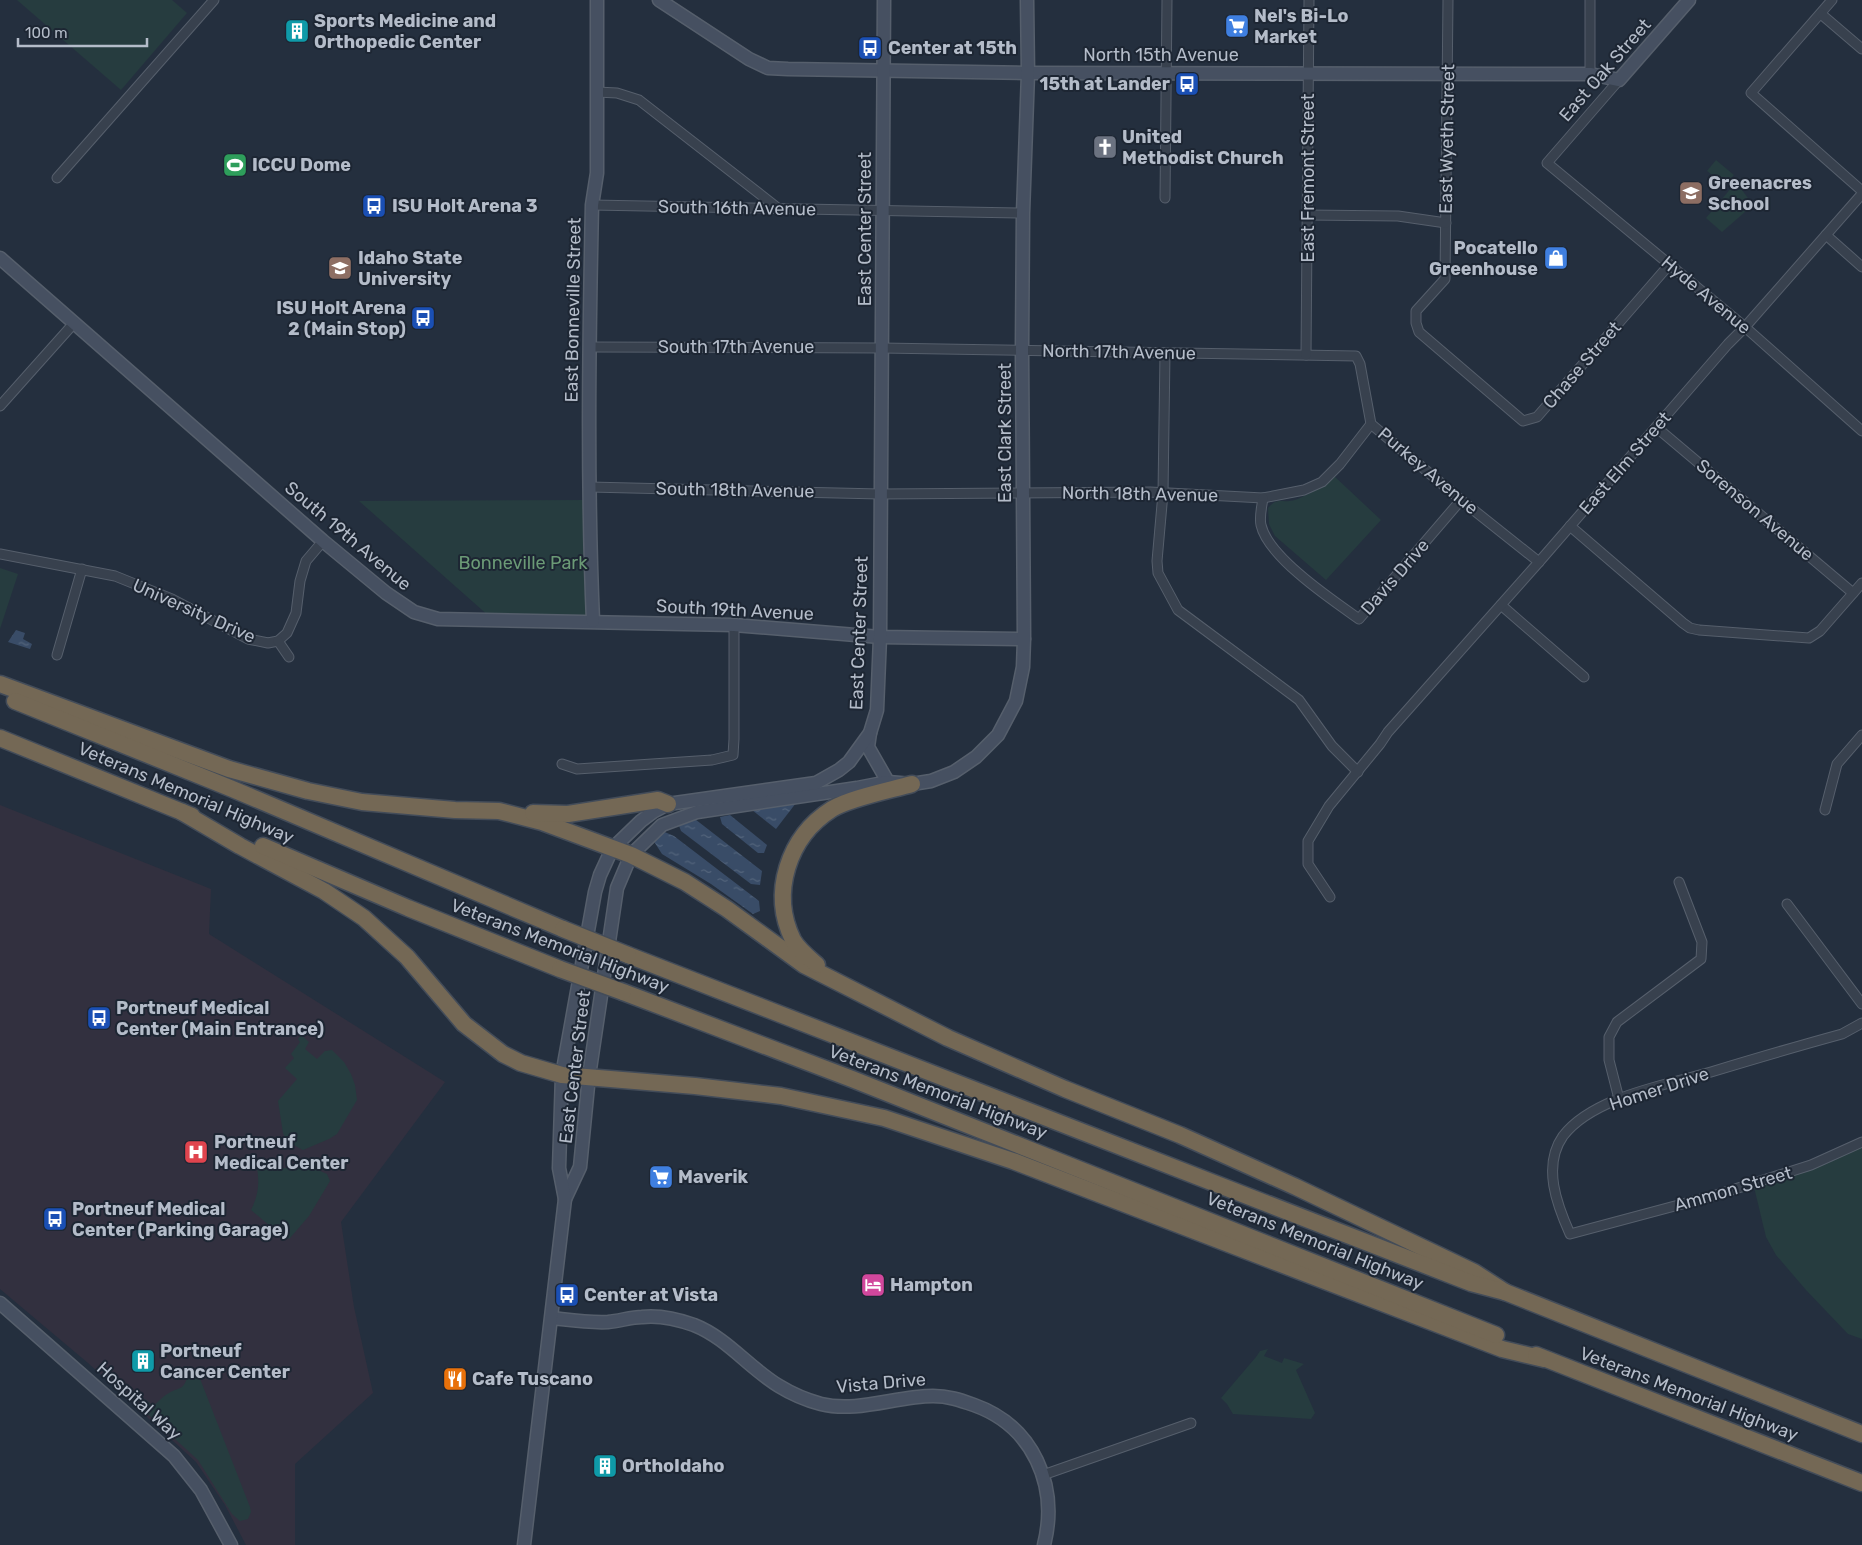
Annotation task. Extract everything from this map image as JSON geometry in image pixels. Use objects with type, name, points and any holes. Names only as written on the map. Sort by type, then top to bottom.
[{"type":"highway","points":[[0,684],[229,769],[308,791],[362,802],[455,810],[568,814],[658,800],[668,804]]},
{"type":"highway","name":"Veterans Memorial Highway","points":[[0,695],[230,788],[628,955],[1470,1283],[1504,1292],[1862,1434]]},
{"type":"highway","name":"Veterans Memorial Highway","points":[[0,738],[182,812],[408,908],[560,969],[852,1079],[1508,1339],[1544,1359],[1862,1483]]},
{"type":"highway","points":[[833,979],[811,960],[794,941],[784,914],[782,898],[784,880],[794,851],[809,828],[833,809],[858,799],[912,784]]},
{"type":"highway","points":[[499,811],[542,822],[631,855],[685,882],[727,909],[804,965],[948,1038],[1065,1089],[1180,1135],[1296,1187],[1474,1272],[1504,1292]]},
{"type":"highway","points":[[182,812],[240,846],[324,891],[364,918],[407,958],[464,1024],[502,1054],[538,1069],[562,1075],[589,1076],[781,1096],[884,1118],[1013,1161],[1502,1349],[1544,1359]]},
{"type":"street","points":[[56,178],[214,0]]},
{"type":"street","name":"East Bonneville Street","points":[[593,621],[589,523],[589,347],[592,205],[598,173],[597,0]]},
{"type":"street","name":"North 15th Avenue","points":[[660,0],[749,59],[768,68],[1028,73],[1590,74],[1619,80]]},
{"type":"street","name":"East Center Street","points":[[524,1545],[565,1198],[559,1168],[562,1075],[595,892],[600,875],[612,849],[641,821],[668,804],[816,783],[839,770],[849,762],[870,733],[877,710],[880,637],[884,0]]},
{"type":"street","name":"East Clark Street","points":[[888,782],[912,784],[932,781],[954,772],[976,757],[998,735],[1016,701],[1023,667],[1022,350],[1023,213],[1028,73],[1027,0]]},
{"type":"street","points":[[1166,198],[1167,0]]},
{"type":"street","name":"East Fremont Street","points":[[1306,356],[1309,0]]},
{"type":"street","name":"East Wyeth Street","points":[[1439,349],[1419,332],[1416,322],[1416,311],[1445,279],[1448,0]]},
{"type":"street","points":[[1590,0],[1590,74]]},
{"type":"street","name":"East Oak Street","points":[[1547,163],[1689,0]]},
{"type":"street","points":[[1832,0],[1751,93],[1862,192]]},
{"type":"street","points":[[1821,14],[1862,49]]},
{"type":"street","points":[[597,92],[617,93],[639,100],[779,209]]},
{"type":"street","name":"Hyde Avenue","points":[[1547,163],[1746,327],[1862,431]]},
{"type":"street","name":"East Elm Street","points":[[1330,897],[1308,864],[1308,841],[1329,806],[1388,732],[1539,562],[1728,344],[1746,327],[1862,192]]},
{"type":"street","name":"South 16th Avenue","points":[[592,205],[1023,213]]},
{"type":"street","points":[[1308,215],[1398,216],[1446,223]]},
{"type":"street","points":[[1826,235],[1862,267]]},
{"type":"street","name":"South 19th Avenue","points":[[0,258],[323,541],[386,593],[414,612],[438,619],[734,625],[880,637],[1024,639]]},
{"type":"street","name":"Chase Street","points":[[1439,349],[1523,421],[1537,417],[1669,265]]},
{"type":"street","points":[[0,406],[75,322]]},
{"type":"street","name":"South 17th Avenue","points":[[589,347],[882,348]]},
{"type":"street","name":"North 17th Avenue","points":[[882,348],[1356,356]]},
{"type":"street","points":[[1165,353],[1163,493],[1157,561],[1158,573],[1178,610],[1299,700],[1332,746],[1358,772]]},
{"type":"street","name":"Purkey Avenue","points":[[1356,356],[1360,364],[1371,424],[1461,500],[1539,562]]},
{"type":"street","name":"North 18th Avenue","points":[[880,494],[1163,493],[1263,498],[1304,490],[1322,482],[1340,464],[1371,424]]},
{"type":"street","name":"Sorenson Avenue","points":[[1656,427],[1853,592]]},
{"type":"street","name":"South 18th Avenue","points":[[590,487],[880,494]]},
{"type":"street","name":"Davis Drive","points":[[1263,498],[1260,524],[1268,542],[1288,564],[1358,619],[1461,500]]},
{"type":"street","points":[[1570,526],[1690,628],[1809,638],[1820,631],[1862,583]]},
{"type":"street","name":"University Drive","points":[[0,554],[82,568],[115,576],[172,599],[248,639],[268,643],[278,641],[287,633],[296,613],[300,581],[306,561],[323,541]]},
{"type":"street","points":[[57,655],[82,568]]},
{"type":"street","points":[[1501,605],[1584,677]]},
{"type":"street","points":[[562,764],[576,769],[712,760],[733,755],[734,625]]},
{"type":"street","points":[[278,641],[289,657]]},
{"type":"street","points":[[870,733],[868,747],[888,782]]},
{"type":"street","points":[[1825,810],[1837,764],[1862,735]]},
{"type":"street","name":"East Center Street","points":[[565,1198],[580,1167],[589,1076],[617,888],[631,855],[662,825],[697,812],[888,782]]},
{"type":"street","points":[[1619,1098],[1609,1060],[1609,1037],[1617,1022],[1701,959],[1702,942],[1679,882]]},
{"type":"street","points":[[1787,904],[1862,1004]]},
{"type":"street","name":"Homer Drive","points":[[1601,1226],[1570,1234],[1559,1209],[1552,1176],[1555,1155],[1563,1137],[1583,1117],[1619,1098],[1842,1034],[1862,1023]]},
{"type":"street","name":"Ammon Street","points":[[1601,1226],[1716,1195],[1811,1166],[1862,1142]]},
{"type":"street","name":"Hospital Way","points":[[0,1303],[174,1456],[201,1490],[231,1545]]},
{"type":"street","name":"Vista Drive","points":[[552,1318],[587,1322],[609,1322],[641,1316],[656,1316],[678,1320],[709,1332],[778,1386],[801,1398],[822,1404],[853,1406],[916,1396],[936,1396],[955,1398],[981,1408],[1010,1424],[1030,1448],[1043,1475],[1048,1499],[1049,1527],[1044,1545]]},
{"type":"street","points":[[1043,1475],[1191,1423]]},
{"type":"shaded area","name":"Portneuf Medical Center","points":[[0,805],[211,889],[209,934],[445,1082],[341,1222],[354,1307],[373,1393],[295,1464],[295,1545],[246,1545],[225,1505],[196,1462],[88,1363],[0,1289]]},
{"type":"green space","points":[[17,0],[172,0],[187,13],[121,90]]},
{"type":"green space","points":[[1716,160],[1734,175],[1725,185],[1707,171]]},
{"type":"green space","points":[[1732,187],[1742,190],[1753,205],[1722,232],[1706,218]]},
{"type":"green space","points":[[1333,475],[1381,520],[1326,580],[1275,536],[1269,524],[1268,508],[1278,501],[1293,500],[1308,494],[1320,487]]},
{"type":"green space","name":"Bonneville Park","points":[[589,500],[588,621],[499,625],[359,501]]},
{"type":"green space","points":[[0,568],[18,574],[0,629]]},
{"type":"green space","points":[[301,1035],[309,1042],[305,1049],[317,1059],[325,1051],[332,1050],[344,1062],[355,1085],[357,1100],[337,1134],[303,1150],[286,1141],[278,1101],[297,1079],[285,1068],[294,1058],[291,1054],[300,1042],[298,1039]]},
{"type":"green space","points":[[1862,1142],[1862,1339],[1848,1334],[1776,1255],[1766,1237],[1753,1183]]},
{"type":"green space","points":[[258,1161],[281,1168],[304,1164],[327,1174],[330,1181],[309,1216],[290,1238],[287,1239],[282,1236],[251,1210],[258,1187],[256,1164]]},
{"type":"green space","points":[[1268,1349],[1264,1356],[1282,1363],[1284,1358],[1304,1364],[1296,1370],[1315,1413],[1311,1419],[1233,1414],[1221,1398],[1260,1351]]},
{"type":"green space","points":[[183,1367],[193,1368],[197,1371],[250,1507],[251,1512],[248,1519],[240,1521],[232,1514],[198,1460],[139,1406],[145,1399],[153,1406],[167,1394],[181,1388],[188,1375]]},
{"type":"water","points":[[16,630],[25,633],[23,639],[32,644],[30,649],[8,642]]},
{"type":"water","points":[[796,803],[776,829],[752,810]]},
{"type":"water","points":[[730,815],[767,845],[764,853],[758,853],[722,824],[720,817]]},
{"type":"water","points":[[691,816],[762,871],[760,885],[751,884],[681,831],[678,823]]},
{"type":"water","points":[[660,830],[674,836],[759,901],[760,911],[753,914],[711,884],[662,854],[653,840]]},
{"type":"place","name":"Nel's Bi-Lo Market","points":[[1237,26]]},
{"type":"place","name":"Sports Medicine and Orthopedic Center","points":[[297,31]]},
{"type":"place","name":"Center at 15th","points":[[870,48]]},
{"type":"place","name":"15th at Lander","points":[[1187,84]]},
{"type":"place","name":"United Methodist Church","points":[[1105,147]]},
{"type":"place","name":"ICCU Dome","points":[[235,165]]},
{"type":"place","name":"Greenacres School","points":[[1691,193]]},
{"type":"place","name":"ISU Holt Arena 3","points":[[374,206]]},
{"type":"place","name":"Pocatello Greenhouse","points":[[1556,258]]},
{"type":"place","name":"Idaho State University","points":[[340,268]]},
{"type":"place","name":"ISU Holt Arena 2 (Main Stop)","points":[[423,318]]},
{"type":"place","name":"Portneuf Medical Center (Main Entrance)","points":[[99,1018]]},
{"type":"place","name":"Portneuf Medical Center","points":[[196,1152]]},
{"type":"place","name":"Maverik","points":[[661,1177]]},
{"type":"place","name":"Portneuf Medical Center (Parking Garage)","points":[[55,1219]]},
{"type":"place","name":"Hampton","points":[[873,1285]]},
{"type":"place","name":"Center at Vista","points":[[567,1295]]},
{"type":"place","name":"Portneuf Cancer Center","points":[[143,1361]]},
{"type":"place","name":"Cafe Tuscano","points":[[455,1379]]},
{"type":"place","name":"OrthoIdaho","points":[[605,1466]]}]
